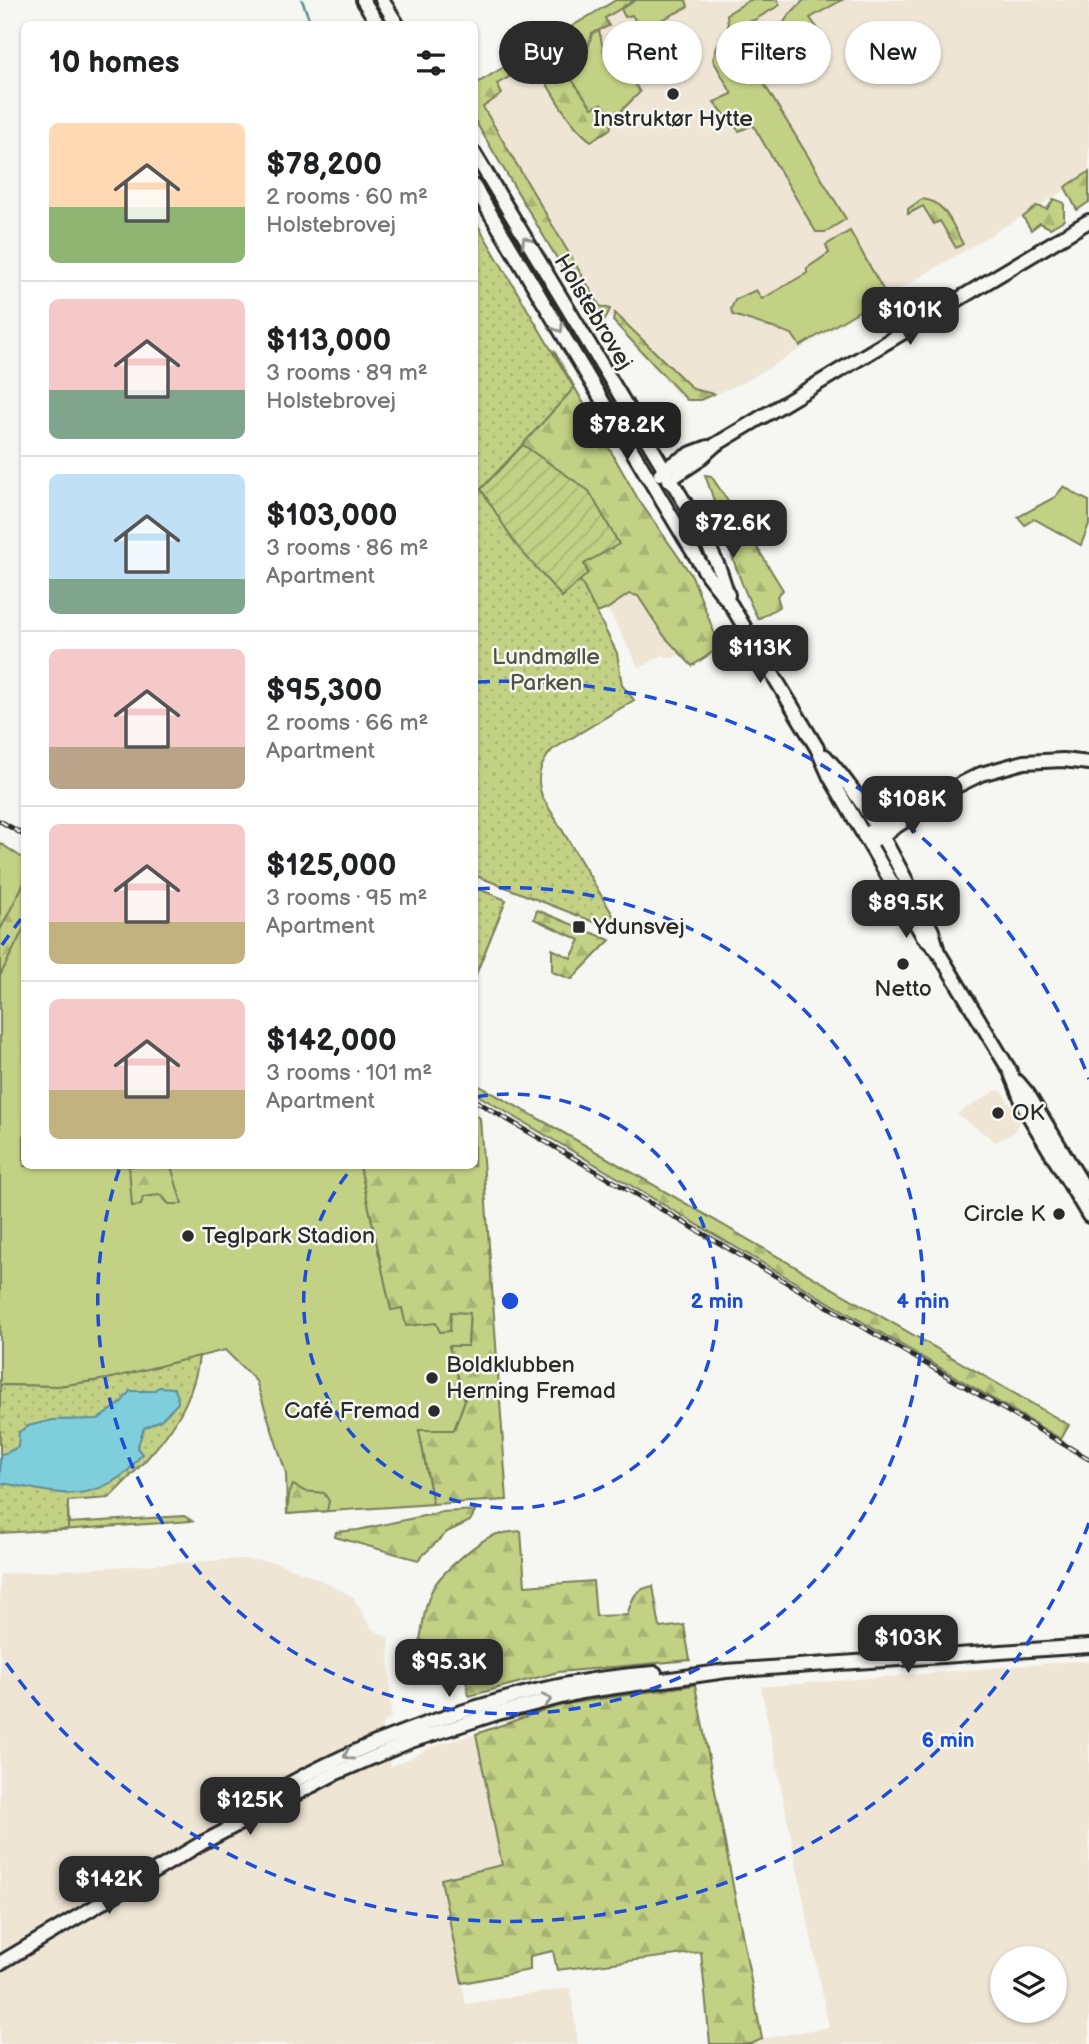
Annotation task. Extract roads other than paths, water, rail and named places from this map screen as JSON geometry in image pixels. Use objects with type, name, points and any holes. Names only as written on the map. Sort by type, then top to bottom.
[{"type":"main road","points":[[363,0],[376,21]]},
{"type":"main road","points":[[382,0],[395,21]]},
{"type":"main road","name":"Holstebrovej","points":[[478,160],[661,478],[708,576],[731,605],[817,748],[830,777],[839,785],[872,836]]},
{"type":"main road","name":"Holstebrovej","points":[[478,193],[605,404],[700,528],[719,568],[731,605]]},
{"type":"main road","points":[[661,478],[692,453],[715,445],[1089,221]]},
{"type":"main road","name":"Holstebrovej","points":[[817,748],[850,787],[923,936],[937,950],[1013,1077],[1026,1111],[1089,1216]]},
{"type":"main road","points":[[872,836],[903,822],[920,806],[972,778],[1009,765],[1040,760],[1089,762]]},
{"type":"main road","name":"Holstebrovej","points":[[1013,1077],[1028,1094],[1089,1195]]},
{"type":"main road","points":[[0,1963],[202,1843],[334,1774],[435,1733],[535,1702],[581,1692],[726,1671],[1089,1646]]},
{"type":"water","points":[[159,1387],[174,1388],[178,1403],[161,1420],[144,1428],[137,1448],[142,1454],[126,1473],[107,1485],[92,1491],[63,1493],[0,1483],[0,1454],[18,1447],[19,1432],[28,1426],[52,1420],[98,1419],[120,1404],[130,1391],[153,1391]]},
{"type":"waterway","points":[[302,0],[310,21]]},
{"type":"railway","points":[[0,821],[21,833]]},
{"type":"railway","points":[[478,1102],[1089,1459]]},
{"type":"place","name":"Instruktør Hytte","points":[[673,94]]},
{"type":"place","name":"Ydunsvej","points":[[579,927]]},
{"type":"place","name":"Netto","points":[[903,964]]},
{"type":"place","name":"OK","points":[[998,1113]]},
{"type":"place","name":"Circle K","points":[[1059,1214]]},
{"type":"place","name":"Teglpark Stadion","points":[[188,1236]]},
{"type":"place","name":"Boldklubben Herning Fremad","points":[[432,1378]]},
{"type":"place","name":"Café Fremad","points":[[434,1411]]},
{"type":"park label","name":"Lundmølle Parken","points":[[546,670]]}]
